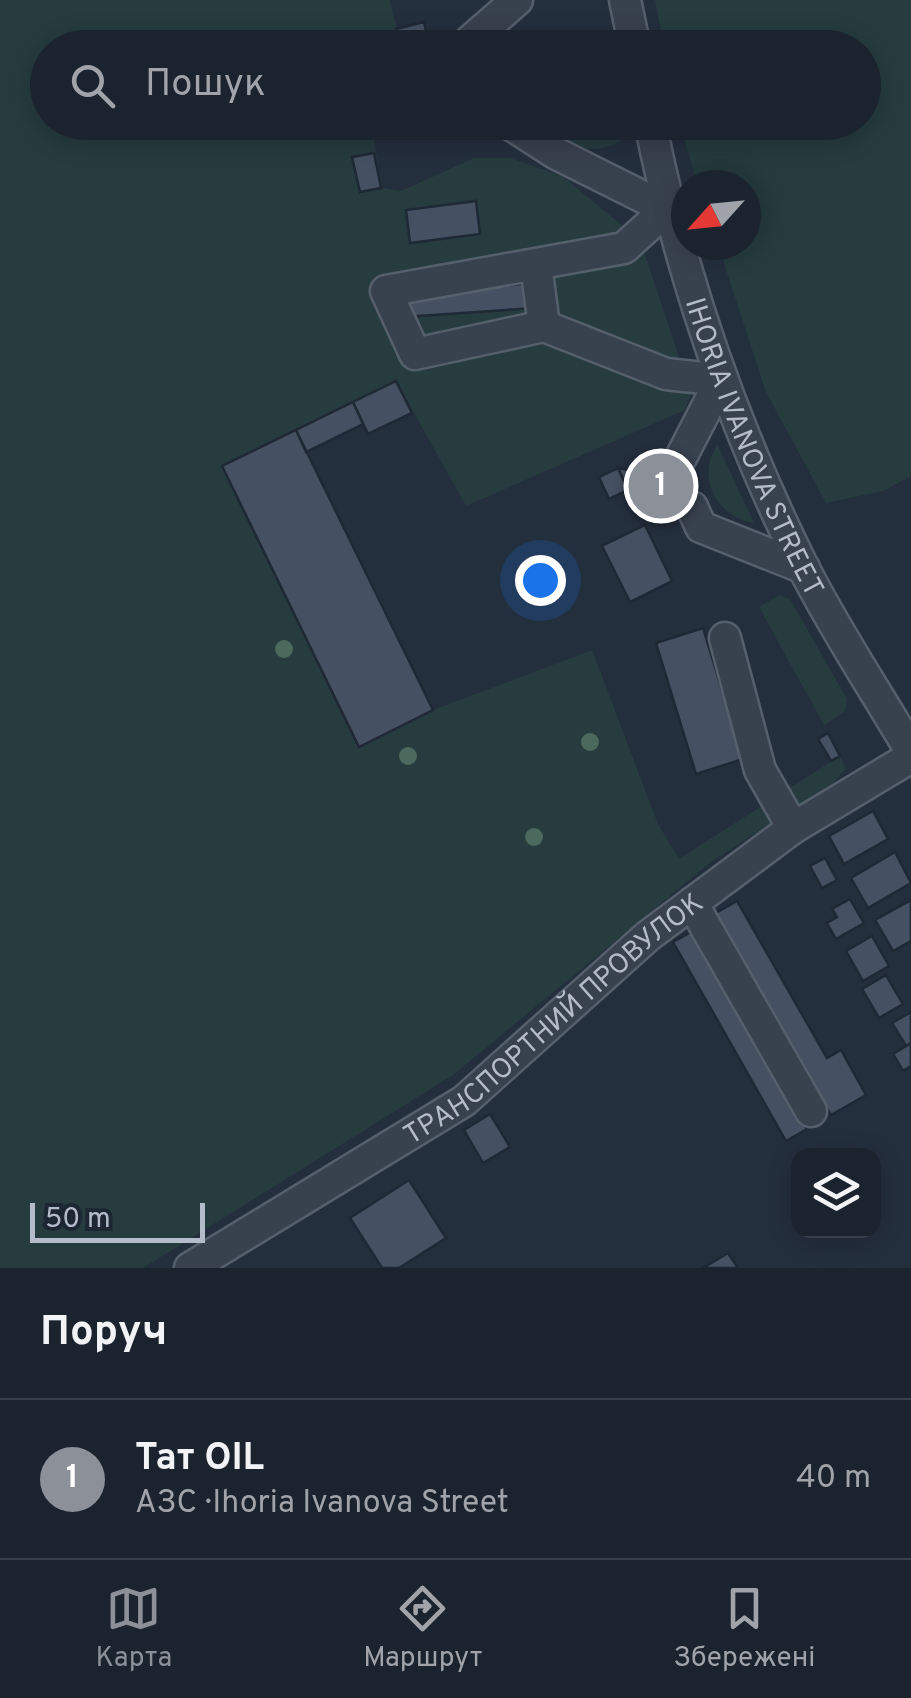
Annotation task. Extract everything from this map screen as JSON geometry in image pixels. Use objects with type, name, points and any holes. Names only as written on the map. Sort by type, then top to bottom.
[{"type":"street","points":[[482,30],[517,0]]},
{"type":"street","points":[[625,0],[631,30]]},
{"type":"street","points":[[536,140],[667,209],[624,248],[386,291],[415,354],[544,326],[666,374],[721,380],[675,469],[680,479]]},
{"type":"street","name":"IHORIA IVANOVA STREET","points":[[654,140],[667,209],[721,380],[804,568],[911,754]]},
{"type":"street","points":[[536,265],[544,326]]},
{"type":"street","points":[[692,507],[701,527],[804,568]]},
{"type":"street","points":[[725,638],[760,770],[793,828]]},
{"type":"street","name":"ТРАНСПОРТНИЙ ПРОВУЛОК","points":[[190,1268],[464,1101],[648,936],[793,828],[911,754]]},
{"type":"street","points":[[692,903],[811,1111]]},
{"type":"green space","points":[[0,0],[390,0],[397,30],[30,30],[30,140],[374,140],[382,188],[401,191],[474,158],[511,158],[563,177],[640,240],[691,393],[685,410],[466,506],[396,381],[222,466],[359,746],[433,710],[592,650],[658,824],[679,859],[840,756],[846,769],[832,784],[711,862],[453,1075],[143,1268],[0,1268]]},
{"type":"green space","points":[[655,0],[911,0],[911,476],[883,491],[826,503],[766,392],[723,260],[761,260],[761,170],[693,170],[684,140],[881,140],[881,30],[661,30]]},
{"type":"green space","points":[[567,140],[621,141],[599,149],[580,147]]},
{"type":"green space","points":[[717,444],[754,523],[736,517],[715,496],[709,467]]},
{"type":"green space","points":[[779,595],[790,599],[847,699],[845,711],[824,725],[759,607]]},
{"type":"building","points":[[424,22],[426,30],[396,30]]},
{"type":"building","points":[[374,153],[381,188],[360,192],[352,157]]},
{"type":"building","points":[[476,201],[480,234],[410,243],[406,210]]},
{"type":"building","points":[[530,283],[534,308],[404,317],[403,298]]},
{"type":"building","points":[[396,381],[412,413],[368,434],[353,402]]},
{"type":"building","points":[[353,402],[363,424],[306,452],[296,430]]},
{"type":"building","points":[[296,430],[433,710],[359,747],[222,466]]},
{"type":"building","points":[[618,468],[694,482],[706,509],[650,501],[645,492],[628,490]]},
{"type":"building","points":[[618,468],[628,490],[609,499],[599,477]]},
{"type":"building","points":[[645,525],[672,581],[630,602],[602,546]]},
{"type":"building","points":[[703,628],[743,759],[696,774],[656,643]]},
{"type":"building","points":[[828,733],[840,756],[831,761],[818,739]]},
{"type":"building","points":[[873,811],[888,839],[844,864],[829,836]]},
{"type":"building","points":[[895,852],[911,883],[868,908],[851,878]]},
{"type":"building","points":[[825,858],[837,880],[822,888],[810,866]]},
{"type":"building","points":[[850,899],[864,923],[836,939],[827,923],[837,917],[832,909]]},
{"type":"building","points":[[911,900],[911,941],[893,951],[875,920]]},
{"type":"building","points":[[737,901],[827,1058],[841,1050],[866,1095],[831,1115],[716,913]]},
{"type":"building","points":[[693,931],[807,1129],[786,1141],[673,942]]},
{"type":"building","points":[[872,936],[889,966],[863,981],[846,951]]},
{"type":"building","points":[[886,975],[903,1004],[879,1018],[862,989]]},
{"type":"building","points":[[911,1012],[911,1043],[906,1046],[892,1023]]},
{"type":"building","points":[[911,1043],[911,1066],[903,1071],[893,1054]]},
{"type":"building","points":[[490,1114],[510,1147],[483,1163],[464,1130]]},
{"type":"building","points":[[409,1180],[446,1238],[399,1268],[382,1268],[350,1218]]},
{"type":"building","points":[[728,1253],[738,1268],[703,1268]]},
{"type":"place","name":"Тат OIL","points":[[661,486]]}]
